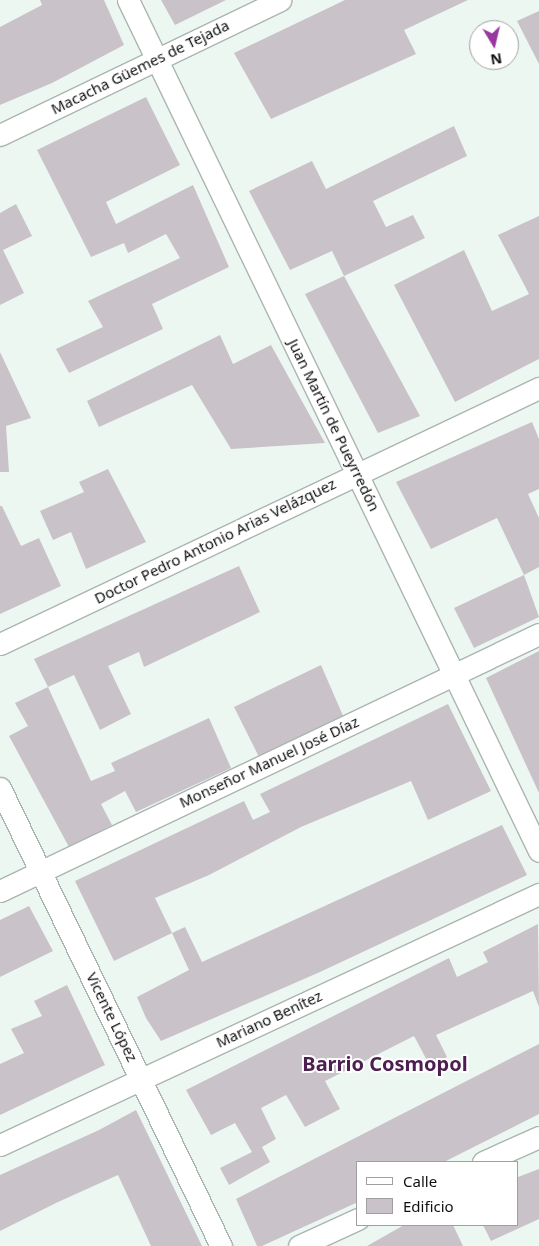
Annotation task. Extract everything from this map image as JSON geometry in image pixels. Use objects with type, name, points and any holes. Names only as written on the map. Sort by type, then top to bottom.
[{"type":"street","name":"Juan Martín de Pueyrredón","points":[[128,0],[155,60],[455,674],[539,851]]},
{"type":"street","name":"Macacha Güemes de Tejada","points":[[0,135],[280,0]]},
{"type":"street","name":"Doctor Pedro Antonio Arias Velázquez","points":[[0,644],[539,388]]},
{"type":"street","name":"Monseñor Manuel José Díaz","points":[[0,891],[539,634]]},
{"type":"street","name":"Vicente López","points":[[0,788],[221,1246]]},
{"type":"street","name":"Mariano Benítez","points":[[0,1145],[539,894]]},
{"type":"street","points":[[484,1161],[539,1136]]},
{"type":"street","points":[[299,1246],[356,1220]]},
{"type":"building","points":[[40,0],[104,0],[124,45],[52,83],[0,105],[0,27],[42,5]]},
{"type":"building","points":[[161,0],[226,0],[175,25]]},
{"type":"building","points":[[345,0],[468,0],[404,30],[416,54],[271,119],[234,53]]},
{"type":"building","points":[[539,11],[539,64],[519,25],[519,20]]},
{"type":"building","points":[[146,97],[180,165],[106,202],[116,224],[193,185],[229,267],[152,304],[163,329],[69,373],[56,349],[103,327],[88,301],[180,258],[166,234],[128,253],[124,243],[91,257],[37,150]]},
{"type":"building","points":[[454,126],[467,156],[373,201],[386,227],[413,215],[425,238],[344,276],[332,251],[290,270],[249,191],[312,161],[326,189]]},
{"type":"building","points":[[16,204],[32,236],[3,250],[24,293],[0,305],[0,213]]},
{"type":"building","points":[[539,216],[539,359],[455,402],[394,285],[464,250],[492,311],[529,294],[498,235]]},
{"type":"building","points":[[344,276],[420,416],[378,433],[305,294]]},
{"type":"building","points":[[220,335],[233,364],[271,345],[325,443],[231,449],[192,385],[99,427],[87,401]]},
{"type":"building","points":[[0,352],[31,418],[6,426],[9,472],[0,472]]},
{"type":"building","points":[[532,422],[539,439],[539,489],[528,494],[539,518],[539,567],[524,575],[497,518],[431,549],[396,482]]},
{"type":"building","points":[[108,469],[146,542],[86,569],[71,532],[53,540],[40,511],[84,492],[79,482]]},
{"type":"building","points":[[0,506],[2,506],[21,546],[39,538],[61,586],[0,614]]},
{"type":"building","points":[[239,566],[260,612],[144,667],[139,652],[108,666],[131,714],[100,730],[74,675],[48,687],[34,659]]},
{"type":"building","points":[[524,575],[539,617],[474,648],[454,608]]},
{"type":"building","points":[[539,651],[539,793],[486,678]]},
{"type":"building","points":[[321,665],[344,718],[259,757],[234,707]]},
{"type":"building","points":[[48,687],[91,781],[115,771],[111,763],[209,718],[231,768],[136,812],[125,791],[101,804],[112,825],[69,847],[9,736],[28,726],[15,703]]},
{"type":"building","points":[[448,704],[491,791],[428,820],[411,781],[301,827],[209,875],[155,898],[172,933],[114,961],[75,881],[244,801],[253,820],[270,812],[260,794]]},
{"type":"building","points":[[502,825],[527,875],[320,972],[161,1041],[146,1018],[137,997],[189,970],[172,933],[185,927],[202,962]]},
{"type":"building","points":[[29,906],[53,951],[0,977],[0,920]]},
{"type":"building","points":[[538,924],[539,1007],[533,991],[436,1035],[447,1057],[430,1066],[414,1036],[325,1081],[340,1109],[305,1127],[286,1095],[261,1108],[276,1139],[262,1147],[270,1162],[229,1185],[220,1168],[252,1152],[235,1123],[211,1135],[186,1090],[449,958],[457,977],[488,962],[483,952]]},
{"type":"building","points":[[67,985],[105,1065],[0,1115],[0,1064],[24,1053],[11,1029],[42,1016],[34,1001]]},
{"type":"building","points":[[539,1044],[539,1114],[446,1161],[356,1161],[356,1203],[262,1246],[257,1246],[236,1199]]},
{"type":"building","points":[[136,1110],[202,1246],[151,1246],[118,1175],[0,1231],[0,1175],[99,1130]]},
{"type":"building","points":[[539,1169],[539,1219],[491,1241],[484,1226],[519,1226],[519,1177]]},
{"type":"building","points":[[402,1226],[453,1226],[463,1246],[367,1246]]},
{"type":"district","name":"Barrio Cosmopol","points":[[385,1063]]}]
